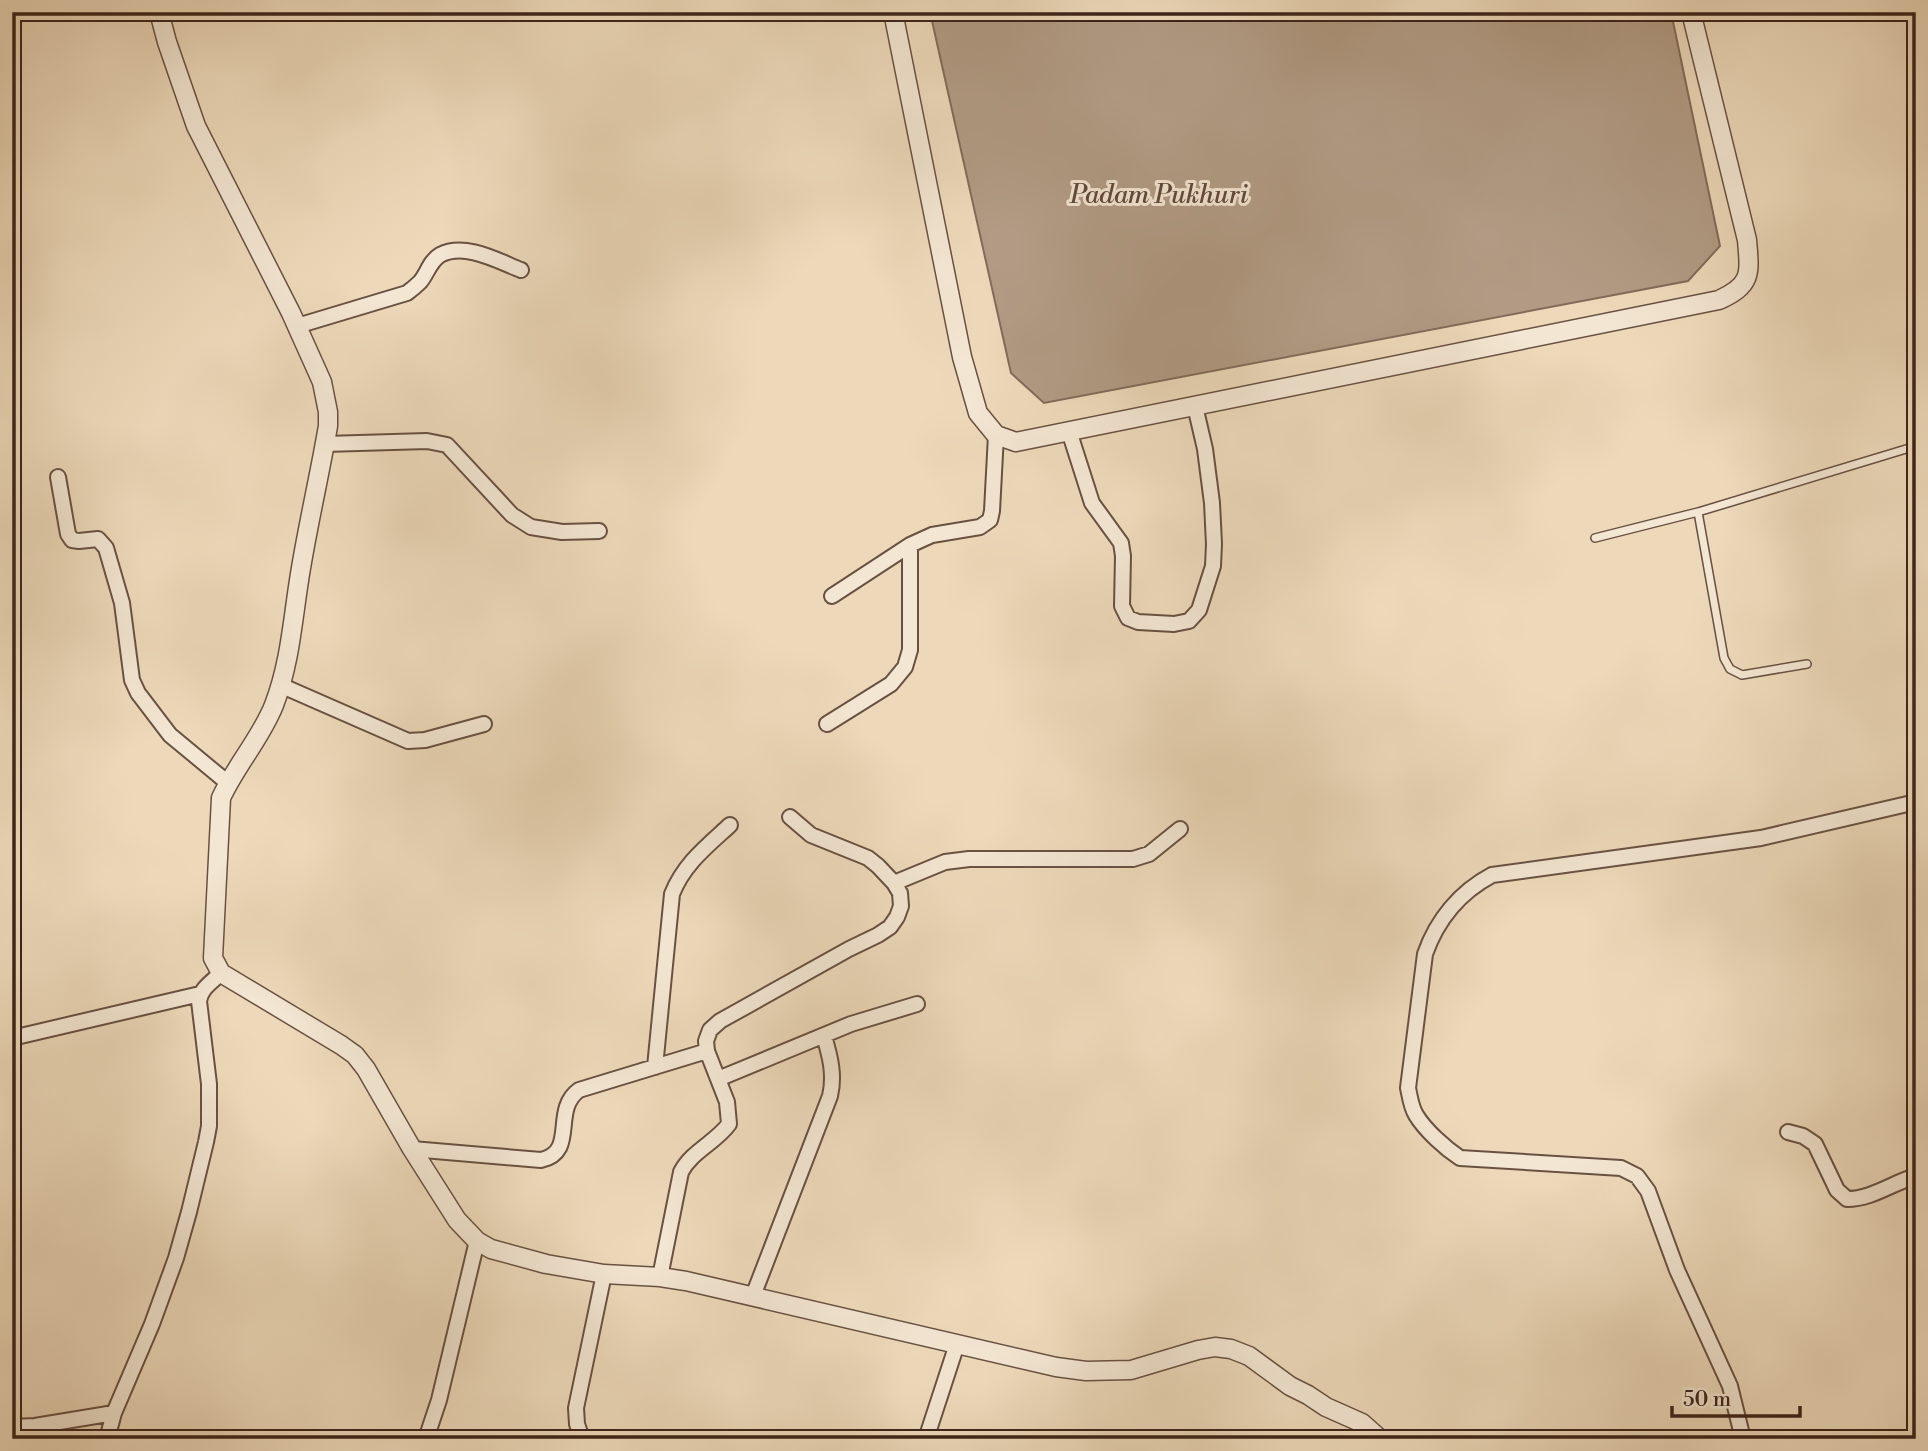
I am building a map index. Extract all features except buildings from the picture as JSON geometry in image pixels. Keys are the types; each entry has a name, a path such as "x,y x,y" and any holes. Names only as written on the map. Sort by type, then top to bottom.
{"street":[{"path":"159,12 196,126 297,326 322,382 328,426 287,660 280,685 273,707 221,798 213,958 221,973 355,1055 457,1220 477,1241 491,1249 546,1264 604,1274 660,1277 753,1296 1056,1367 1086,1371 1131,1370 1198,1349 1231,1349 1249,1356 1290,1387 1362,1423 1380,1439"},
{"path":"893,12 962,357 978,413 996,435 1016,442 1719,300 1737,292 1747,279 1747,240 1691,12"},
{"path":"297,326 407,293 421,281 439,256 455,251 471,252 521,270"},
{"path":"1069,431 1092,503 1121,543 1122,606 1128,618 1138,622 1174,624 1189,621 1199,610 1213,566 1212,503 1205,449 1195,406"},
{"path":"832,596 911,545 932,535 979,527 990,520 996,435"},
{"path":"325,444 427,440 447,445 512,515 531,527 562,531 599,531"},
{"path":"58,477 68,534 72,540 98,539 106,548 122,603 132,680 138,693 170,735 228,783"},
{"path":"827,724 891,684 905,667 910,650 911,545"},
{"path":"280,685 408,741 425,740 484,724"},
{"path":"1743,1439 1730,1386 1676,1270 1648,1191 1637,1177 1621,1168 1460,1158 1447,1149 1417,1115 1410,1101 1408,1088 1425,954 1432,936 1458,898 1477,883 1492,876 1761,838 1916,802"},
{"path":"660,1277 681,1171 686,1161 722,1134 729,1124 727,1102 707,1051 706,1041 710,1030 720,1021 878,935 890,927 901,906 900,892 894,883 868,858 811,835 790,817"},
{"path":"655,1067 672,894 679,876 730,825"},
{"path":"894,883 944,862 969,859 1133,859 1149,854 1181,829"},
{"path":"12,1038 200,994 221,973"},
{"path":"107,1439 114,1413 152,1324 176,1258 206,1142 209,1126 209,1084 200,994"},
{"path":"718,1079 851,1024 917,1004"},
{"path":"753,1296 830,1096 832,1071 824,1036"},
{"path":"412,1149 541,1160 549,1158 557,1152 561,1144 566,1105 571,1096 579,1090 707,1051"},
{"path":"1788,1132 1803,1136 1815,1144 1837,1190 1847,1199 1862,1199 1916,1177"},
{"path":"426,1439 439,1400 477,1241"},
{"path":"582,1439 576,1408 604,1274"},
{"path":"926,1439 957,1344"},
{"path":"12,1427 114,1413"}],"lane":[{"path":"1595,538 1698,512 1916,446"},
{"path":"1698,512 1724,658 1730,669 1742,675 1807,664"}],"water":[{"name":"Padam Pukhuri","path":"930,12 1671,12 1720,246 1688,281 1044,403 1011,373"}]}
